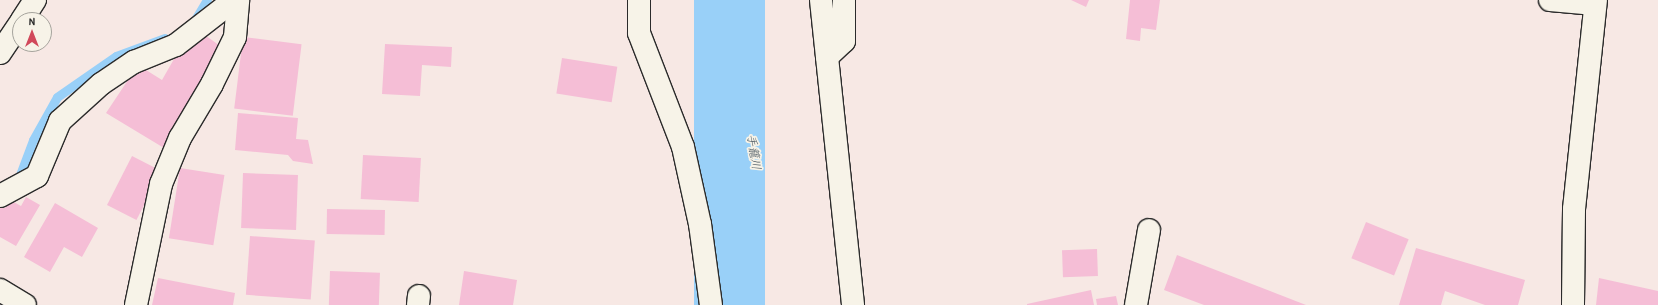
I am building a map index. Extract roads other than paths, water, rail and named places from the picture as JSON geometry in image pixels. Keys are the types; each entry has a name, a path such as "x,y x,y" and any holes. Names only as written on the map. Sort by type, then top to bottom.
{"street":[{"path":"28,12 36,0"},
{"path":"0,196 37,176 60,121 101,84 134,62 176,45 234,0"},
{"path":"136,305 161,184 180,138 212,84 235,38 238,0"},
{"path":"639,0 639,33 683,147 700,224 711,305"},
{"path":"820,0 854,305"},
{"path":"827,57 844,41 844,0"},
{"path":"1550,0 1595,2 1574,209 1573,305"},
{"path":"0,53 12,35"},
{"path":"1136,305 1149,230"}],"water":[{"name":"手籠川","path":"694,0 765,0 765,305 694,305"}],"waterway":[{"path":"193,23 207,0"},
{"path":"18,180 33,140 57,97 116,56 165,38"}]}
